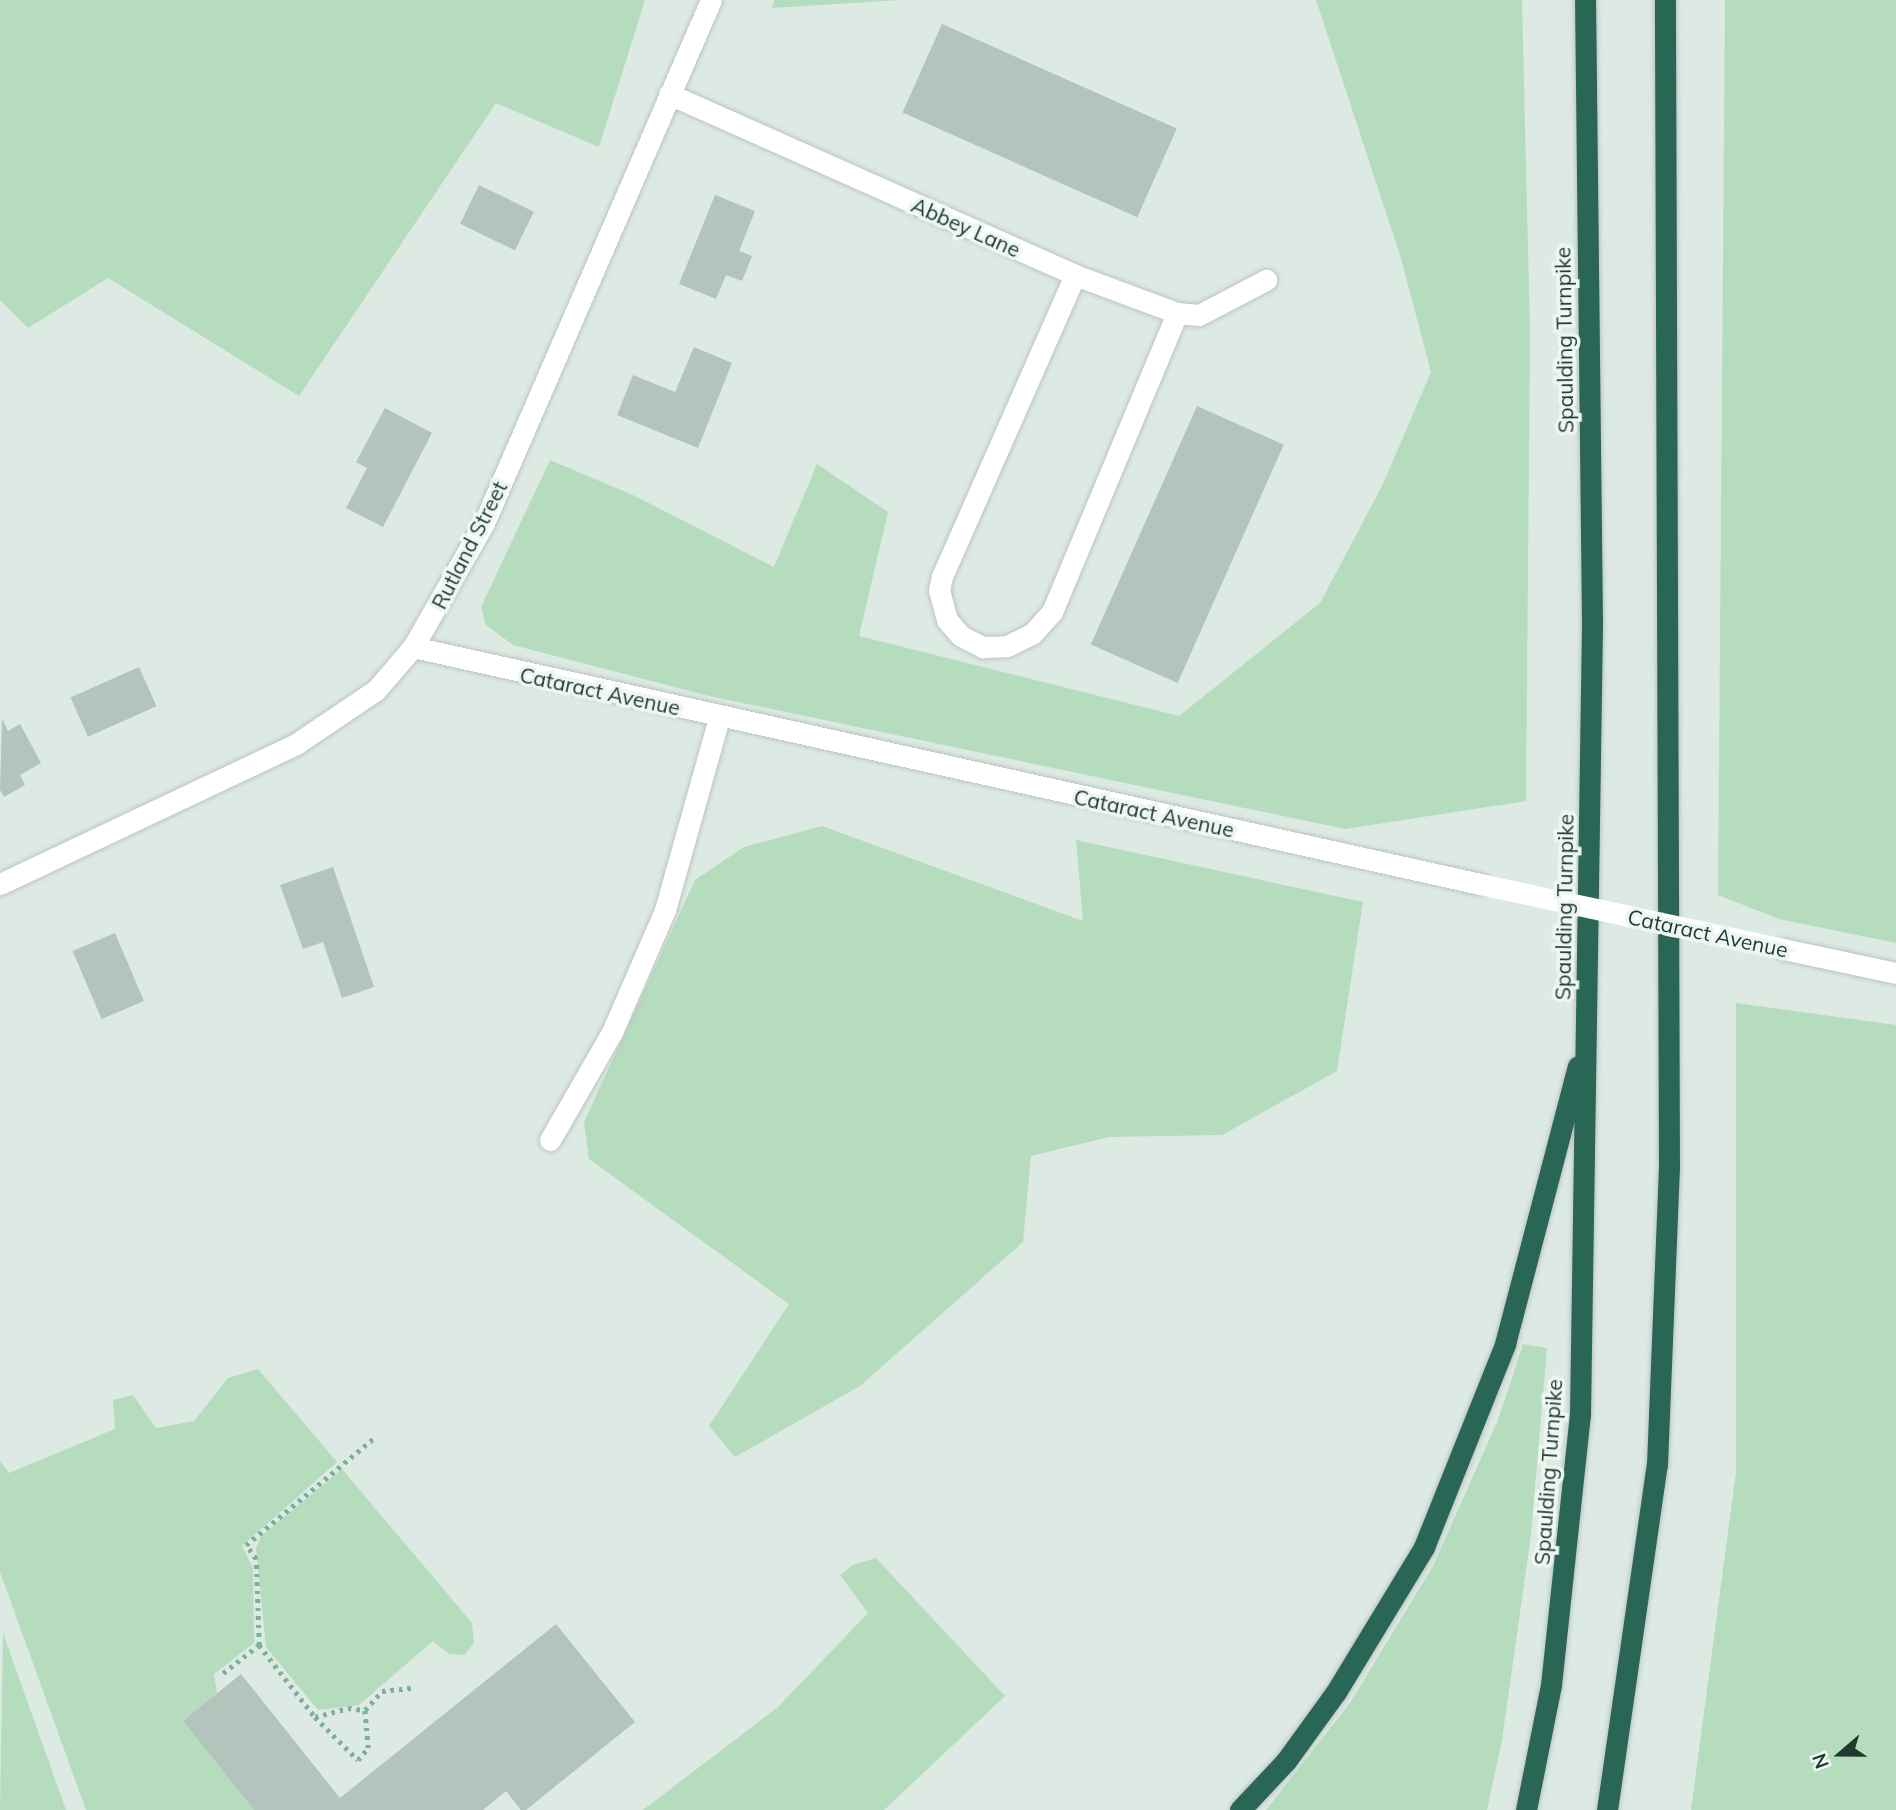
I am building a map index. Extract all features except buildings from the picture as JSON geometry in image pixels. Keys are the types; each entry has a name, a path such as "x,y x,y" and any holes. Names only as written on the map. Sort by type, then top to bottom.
{"highway":[{"name":"Spaulding Turnpike","path":"1526,1810 1551,1685 1580,1415 1592,622 1585,0"},
{"path":"1607,1810 1657,1465 1669,1168 1665,0"},
{"path":"1240,1810 1286,1761 1336,1692 1424,1547 1505,1344 1587,1030"}],"street":[{"name":"Rutland Street","path":"0,884 296,744 376,690 413,647 484,523 711,0"},
{"name":"Abbey Lane","path":"669,93 1075,275 1177,313 1199,315 1266,280"},
{"path":"1075,275 942,576 939,590 947,620 961,636 983,648 1007,646 1031,634 1052,612 1177,313"},
{"name":"Cataract Avenue","path":"413,647 719,718 1896,973"},
{"path":"550,1140 612,1032 665,910 719,718"}],"path":[{"path":"374,1438 246,1545 257,1559 259,1646 315,1717 358,1760 368,1748 365,1710 382,1690 411,1688"},
{"path":"223,1672 259,1646"},
{"path":"315,1717 348,1708 365,1710"}],"green space":[{"path":"0,0 645,0 599,147 496,103 299,396 108,278 28,328 0,300"},
{"path":"774,0 901,0 772,8"},
{"path":"1316,0 1522,0 1530,333 1526,801 1345,829 709,696 513,645 486,625 481,607 550,460 635,496 774,567 817,464 888,512 859,636 1179,716 1320,603 1382,486 1431,372 1400,255"},
{"path":"1725,0 1896,0 1896,943 1779,919 1718,895"},
{"path":"822,826 1083,921 1076,840 1363,902 1337,1071 1222,1135 1109,1137 1031,1156 1023,1242 860,1386 735,1457 709,1426 789,1304 589,1159 584,1122 695,880 744,847"},
{"path":"1736,1003 1896,1025 1896,1810 1691,1810 1736,1472"},
{"path":"1523,1344 1547,1348 1531,1535 1502,1740 1487,1810 1266,1810 1350,1703 1433,1566 1498,1420"},
{"path":"258,1369 337,1462 242,1546 253,1568 254,1643 214,1674 217,1694 183,1721 254,1810 86,1810 0,1572 0,1461 9,1473 115,1429 113,1400 133,1395 156,1428 194,1421 228,1378"},
{"path":"342,1469 472,1623 474,1642 465,1655 449,1654 433,1641 359,1705 318,1710 266,1647 256,1548 261,1536"},
{"path":"876,1558 1005,1696 884,1810 643,1810 778,1707 868,1613 840,1575 853,1565"},
{"path":"3,1633 66,1810 0,1810"}]}
